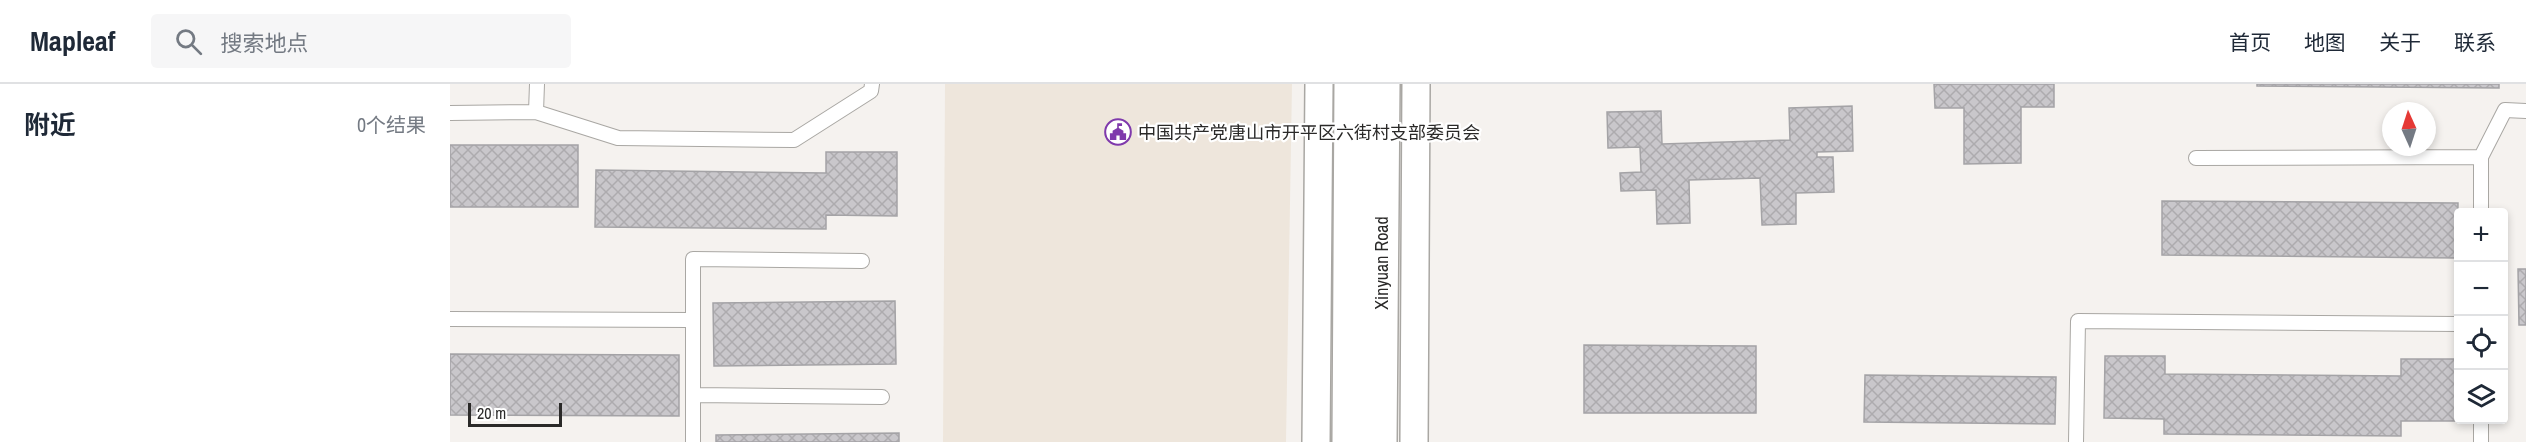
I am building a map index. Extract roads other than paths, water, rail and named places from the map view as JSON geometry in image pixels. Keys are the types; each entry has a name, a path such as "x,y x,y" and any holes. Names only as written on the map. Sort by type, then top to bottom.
{"main road":[{"name":"Xinyuan Road","path":"1349,442 1351,84"},
{"name":"Xinyuan Road","path":"1380,442 1383,84"}],"street":[{"path":"1316,442 1319,84"},
{"path":"1414,442 1416,84"}],"lane":[{"path":"536,112 537,84"},
{"path":"450,113 536,112 618,138 794,140 872,91 872,84"},
{"path":"2481,208 2481,157 2505,110 2526,111"},
{"path":"2196,158 2481,157"},
{"path":"693,442 691,320 693,259 862,261"},
{"path":"450,319 691,320"},
{"path":"2076,442 2078,321 2454,324"},
{"path":"694,395 882,397"},
{"path":"2481,424 2481,442"}],"place":[{"name":"中国共产党唐山市开平区六街村支部委员会","path":"1118,132"}]}
